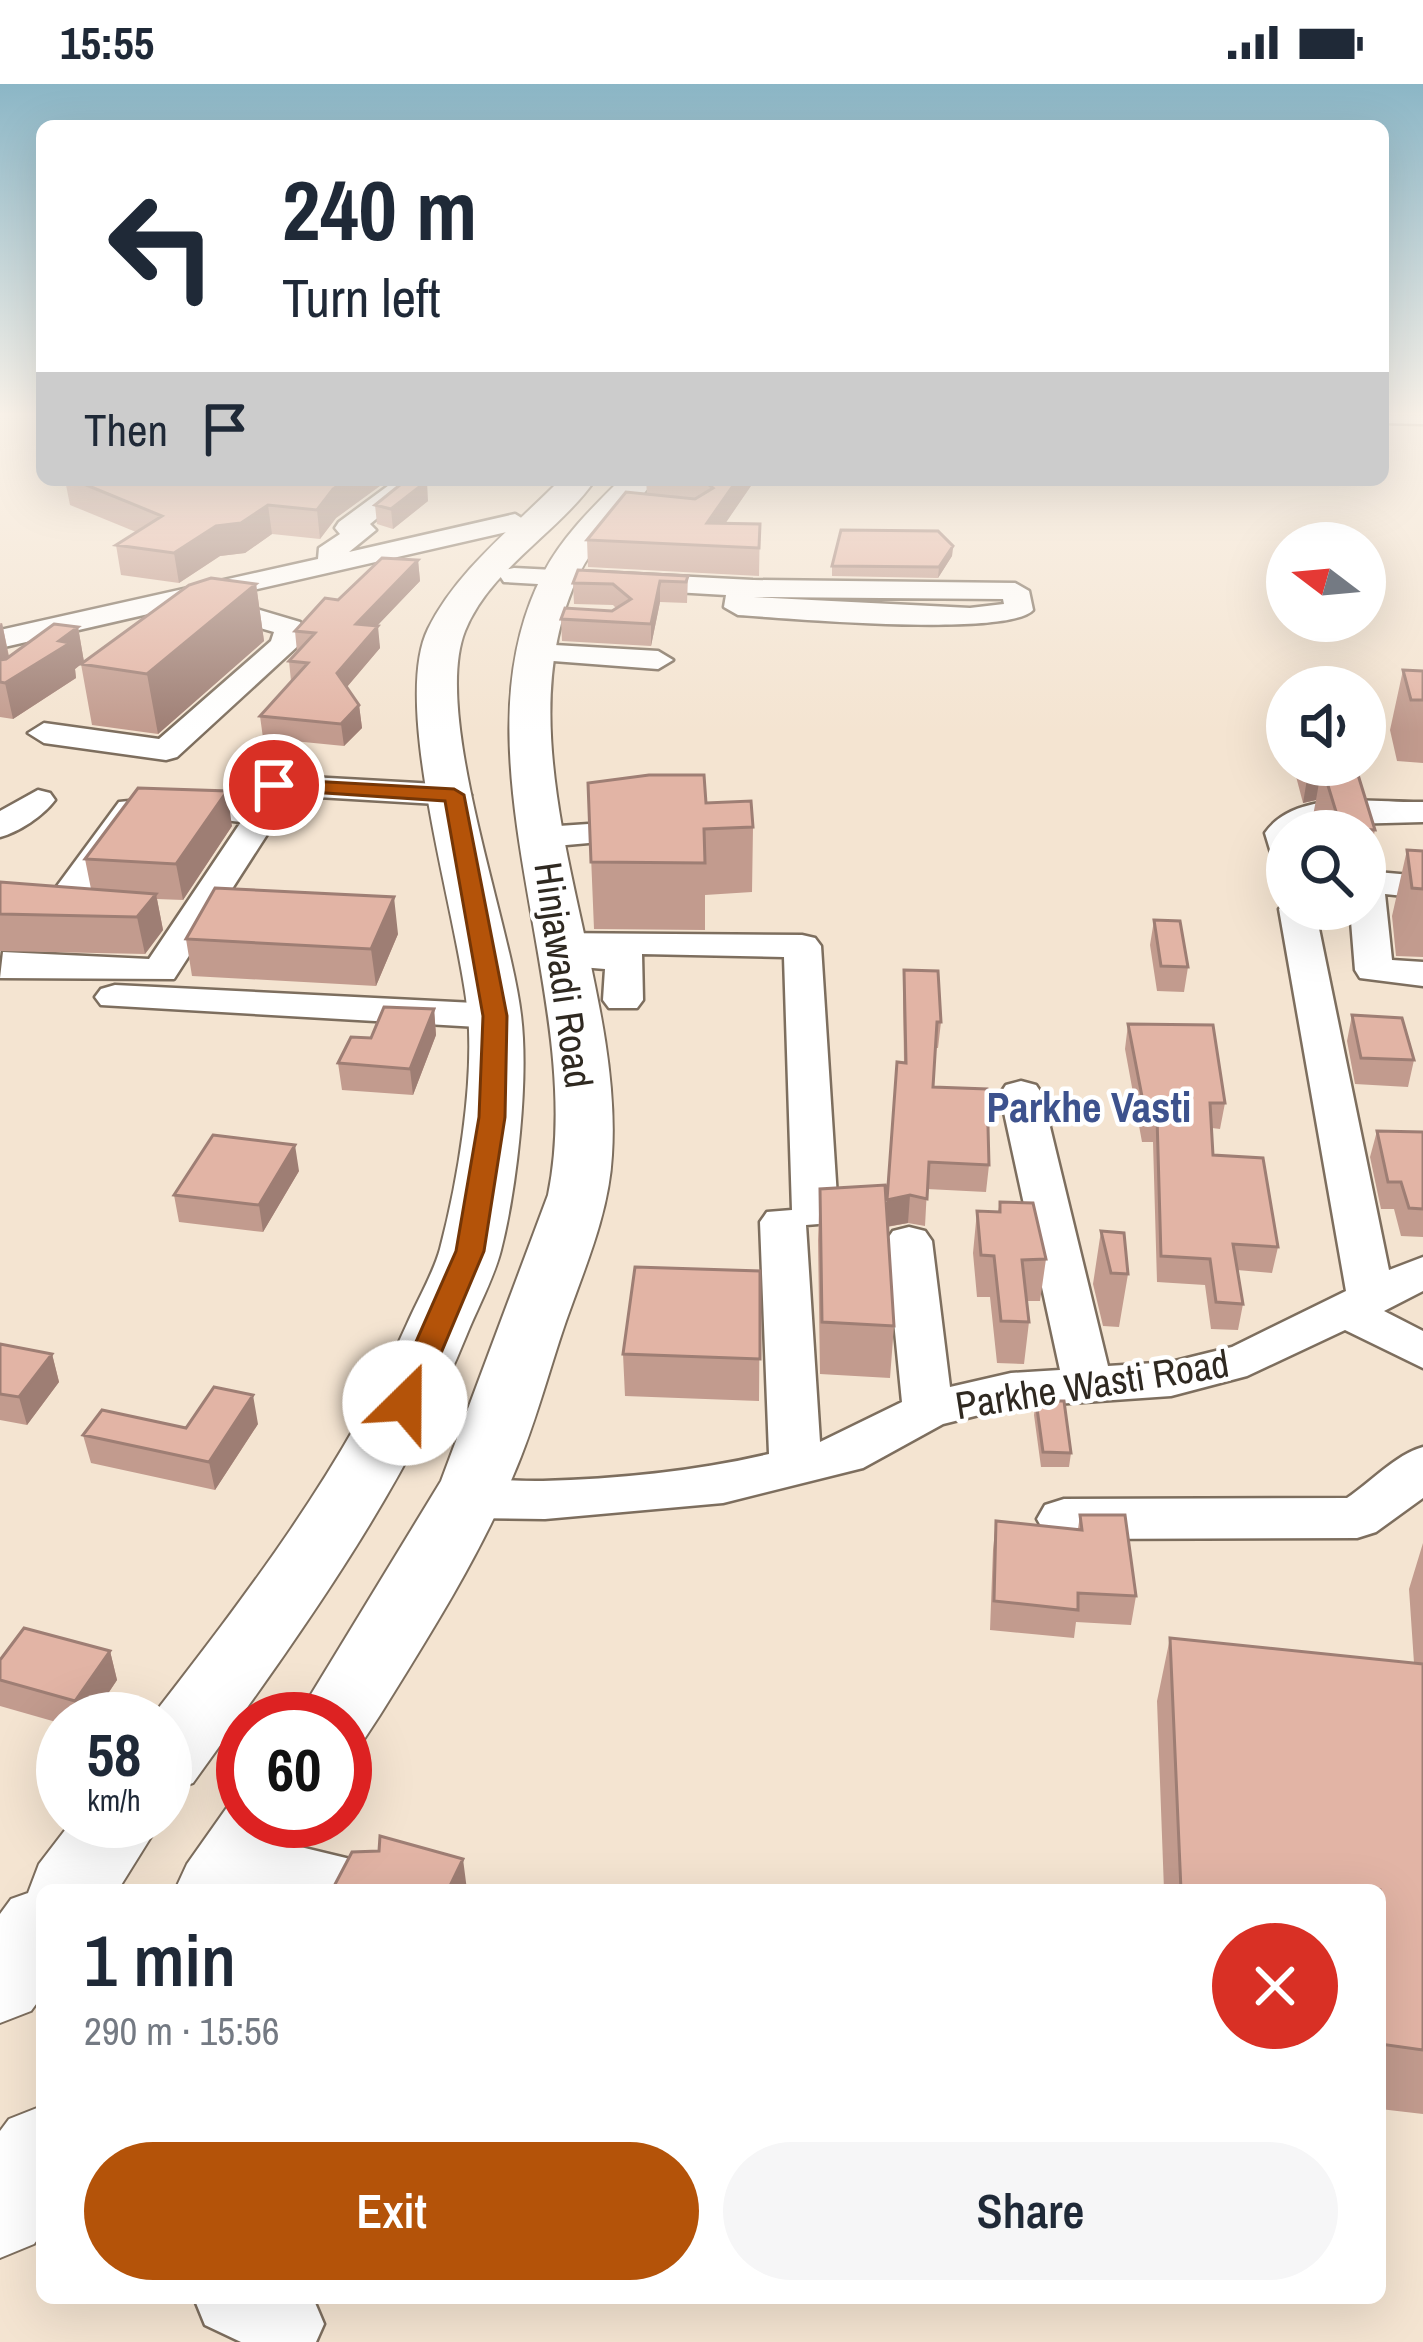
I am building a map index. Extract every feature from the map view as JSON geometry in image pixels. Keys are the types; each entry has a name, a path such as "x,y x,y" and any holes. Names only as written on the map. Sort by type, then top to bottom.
{"main road":[{"path":"535,651 533,551 543,521"},
{"path":"533,551 553,521"},
{"path":"533,551 569,521"},
{"name":"Hinjawadi Road","path":"351,1692 468,1498 557,1258 581,1177 584,1148 577,1003 544,837 535,651 480,635 533,551"},
{"name":"Hinjawadi Road","path":"192,1724 295,1586 405,1403 470,1251 492,1117 495,1016 440,738 439,665 445,632 470,591 533,551"},
{"path":"470,1251 557,1258"},
{"path":"73,1884 100,1848"},
{"path":"0,1983 36,1934"}],"street":[{"path":"306,570 363,530 348,528 357,521"},
{"path":"533,551 753,588 1015,591 1019,610 970,617 738,608 740,592 753,588"},
{"path":"0,639 306,570 533,551 712,562"},
{"path":"205,626 243,614 274,592 261,580"},
{"path":"79,708 44,733 166,750 285,644 290,628 243,614"},
{"path":"34,658 86,621"},
{"path":"535,651 658,660"},
{"path":"254,814 274,785 454,795"},
{"path":"0,827 38,800"},
{"path":"0,967 3,963 160,971 260,819 254,814 131,809 58,909"},
{"path":"1386,813 1423,812"},
{"path":"544,837 633,831"},
{"path":"1422,880 1366,881 1374,970 1423,974"},
{"path":"19,906 104,911"},
{"path":"150,914 196,917"},
{"path":"1300,930 1358,1305 1423,1352"},
{"path":"565,950 802,946 796,1468"},
{"path":"565,950 625,957 623,1000"},
{"path":"0,992 495,1016"},
{"path":"1021,1094 1087,1382"},
{"path":"909,1241 928,1410"},
{"name":"Parkhe Wasti Road","path":"468,1498 545,1500 723,1484 844,1455 928,1410 1011,1390 1171,1379 1247,1360 1423,1271"},
{"path":"1064,1519 1357,1518 1416,1487"},
{"path":"240,1857 349,1884"}],"building":[{"path":"153,521 243,521 216,526 174,553 116,545"},
{"path":"602,521 760,524 759,548 587,540"},
{"path":"841,530 938,531 953,546 939,567 832,566"},
{"path":"382,558 418,560 356,624 378,626 337,673 359,705 341,724 260,716 308,663 289,661 315,633 295,631 325,598 338,600"},
{"path":"578,570 688,576 686,582 660,581 651,624 561,619 565,608 612,611 631,599 613,584 573,583"},
{"path":"211,578 256,584 147,674 81,664 189,585"},
{"path":"54,624 78,627 59,641 70,643 0,682 0,660"},
{"path":"1403,670 1423,671 1423,700 1411,700"},
{"path":"649,775 704,775 706,803 751,801 753,827 704,829 705,863 591,862 588,783"},
{"path":"1328,786 1361,786 1369,810 1335,810"},
{"path":"138,788 227,791 176,864 85,859"},
{"path":"1407,850 1423,851 1423,889 1412,888"},
{"path":"0,882 156,894 137,917 0,914"},
{"path":"215,888 394,897 371,949 186,939"},
{"path":"1154,920 1180,921 1188,967 1161,966"},
{"path":"904,970 938,971 941,1022 937,1022 933,1087 987,1089 989,1165 929,1162 927,1199 910,1195 887,1200 897,1062 906,1063"},
{"path":"384,1007 434,1009 410,1069 338,1063 351,1037 371,1038"},
{"path":"1352,1015 1402,1018 1414,1060 1361,1058"},
{"path":"1128,1024 1213,1025 1225,1103 1210,1103 1213,1155 1263,1158 1278,1247 1233,1244 1243,1304 1216,1302 1210,1259 1161,1256 1157,1117 1146,1117"},
{"path":"1377,1131 1423,1132 1423,1209 1409,1208 1401,1182 1388,1182"},
{"path":"213,1135 295,1145 259,1205 174,1195"},
{"path":"885,1185 894,1326 822,1322 820,1189"},
{"path":"1000,1202 1033,1203 1046,1259 1022,1260 1029,1322 1001,1321 994,1256 981,1255 977,1211 1000,1212"},
{"path":"1101,1231 1124,1233 1128,1274 1111,1273"},
{"path":"635,1267 760,1271 760,1359 623,1354"},
{"path":"0,1344 52,1354 19,1397 0,1394"},
{"path":"214,1387 253,1395 209,1462 83,1435 102,1410 186,1428"},
{"path":"1036,1401 1064,1401 1071,1453 1043,1452"},
{"path":"1080,1515 1125,1515 1136,1596 1078,1593 1078,1610 994,1601 996,1521 1082,1530"},
{"path":"24,1628 110,1651 81,1692 43,1692 0,1680 0,1660"},
{"path":"1170,1638 1423,1664 1423,2050 1386,2045 1386,1884 1181,1884"},
{"path":"380,1836 463,1859 451,1884 335,1884 352,1852 379,1851"}],"district":[{"name":"Parkhe Vasti","path":"1089,1107"}],"route":[{"path":"274,785 454,795 495,1016 492,1117 470,1251 405,1403"}]}
